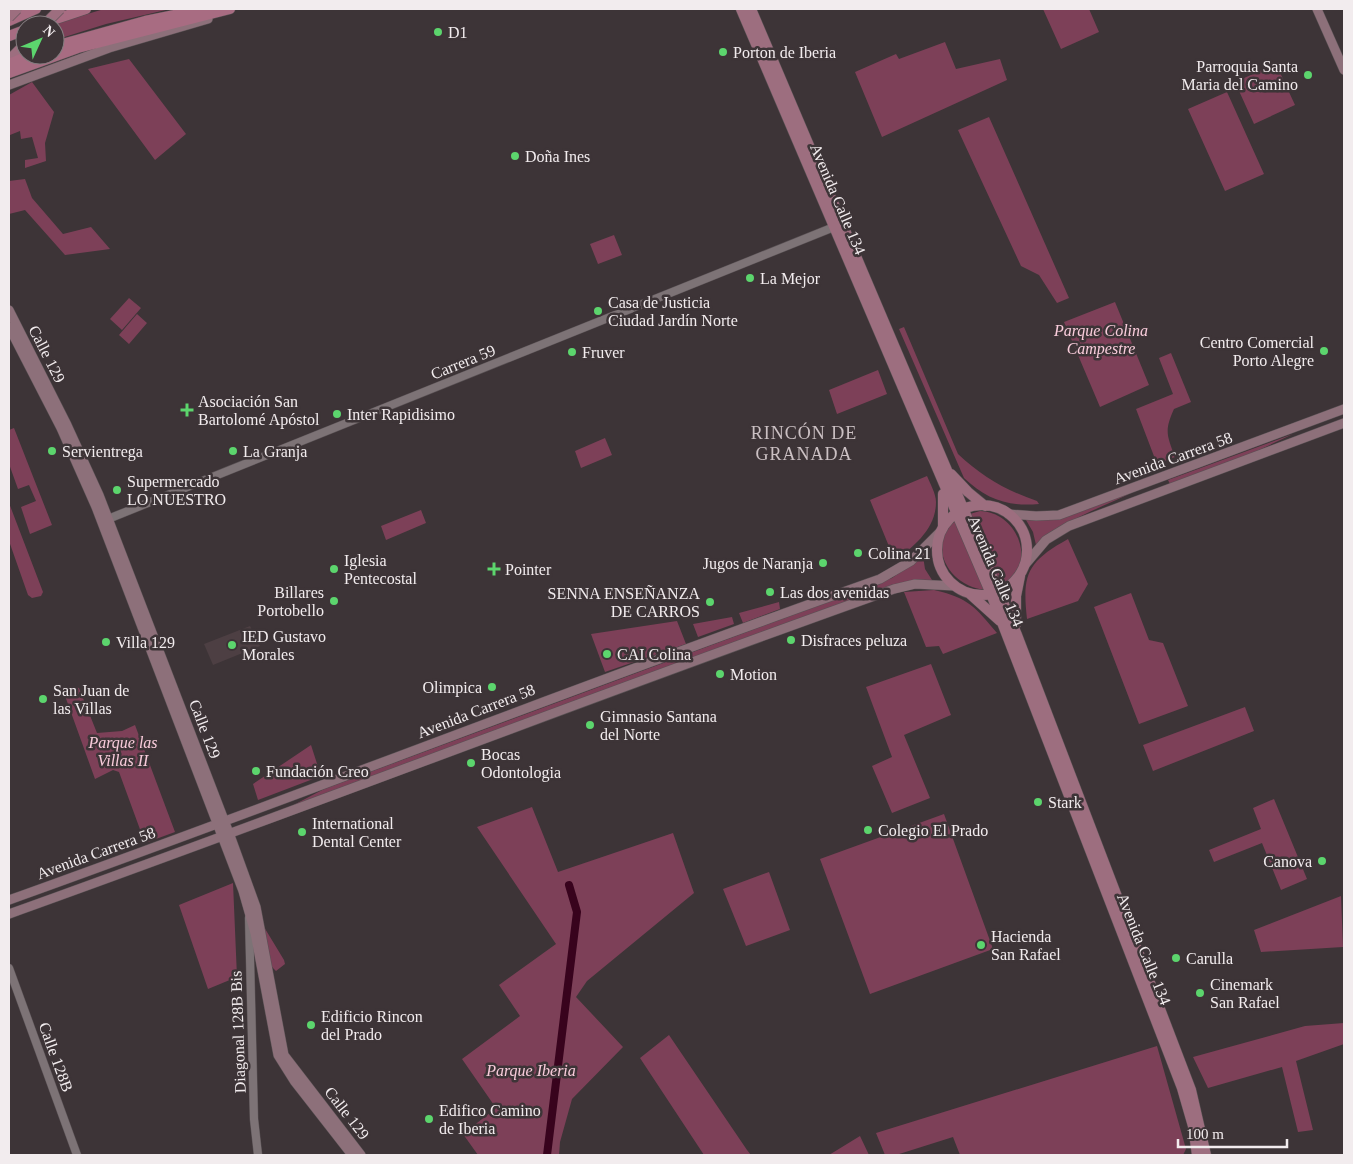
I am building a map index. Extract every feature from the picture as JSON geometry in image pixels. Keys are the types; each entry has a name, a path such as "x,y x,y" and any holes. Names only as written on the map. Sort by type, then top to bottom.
{"highway":[{"path":"9,16 30,9"},
{"path":"9,21 36,9"},
{"path":"65,16 86,9"},
{"path":"65,43 145,21 208,9"},
{"path":"9,73 78,48 230,9"}],"main road":[{"path":"9,16 17,9"},
{"path":"9,85 90,54 237,9"},
{"name":"Avenida Calle 134","path":"741,9 940,478 959,512 995,593 1017,635 1191,1090 1206,1155"},
{"name":"Avenida Calle 134","path":"753,11 943,464 959,512"},
{"path":"1317,11 1344,70"},
{"name":"Calle 129","path":"9,310 67,425 256,907 284,1054 361,1155"},
{"name":"Calle 129","path":"9,327 61,428 105,520"},
{"name":"Avenida Carrera 58","path":"1008,514 1059,515 1344,409"},
{"name":"Avenida Carrera 58","path":"1022,569 1046,540 1069,526 1344,423"},
{"path":"943,464 968,492 985,506 1008,514 1020,528 1024,537 1026,547 1015,609 1017,635"},
{"path":"940,478 944,499 942,530 937,555 946,578 955,586 969,593 1002,623"},
{"path":"942,530 959,512 985,506"},
{"name":"Avenida Carrera 58","path":"9,900 222,823 628,670 880,579 912,561 942,530"},
{"path":"969,593 995,593 1010,585 1022,569"},
{"name":"Avenida Carrera 58","path":"9,914 666,670 894,589 915,584 955,586"},
{"name":"Avenida Calle 134","path":"995,593 1002,623 1182,1088 1197,1155"},
{"name":"Calle 129","path":"226,834 249,907 278,1055 300,1089 352,1155"}],"street":[{"name":"Carrera 59","path":"105,520 834,228"},
{"name":"Diagonal 128B Bis","path":"249,907 257,1152"},
{"name":"Calle 128B","path":"9,968 77,1155"}],"shaded area":[{"name":"IED Gustavo Morales","path":"250,626 260,646 213,665 204,644"}],"green space":[{"path":"104,9 170,9 106,24 65,37 65,21"},
{"path":"1043,9 1089,9 1099,32 1061,49"},
{"path":"945,42 956,69 1000,59 1007,80 882,137 855,72 896,54 899,59"},
{"path":"129,59 186,134 155,160 88,69"},
{"path":"1276,64 1295,105 1254,124 1235,82"},
{"path":"32,82 54,112 45,143 46,161 25,168 25,160 38,158 32,137 21,139 20,131 10,135 9,95"},
{"path":"1227,92 1264,174 1225,191 1188,109"},
{"path":"989,117 1069,298 1057,303 1039,275 1021,266 958,130"},
{"path":"25,179 32,198 63,234 91,227 110,249 65,255 25,210 9,214 9,181"},
{"path":"614,235 622,255 598,264 590,244"},
{"path":"129,298 141,308 122,330 110,319"},
{"name":"Parque Colina Campestre","path":"1115,302 1149,385 1100,407 1064,322"},
{"path":"137,314 147,323 129,344 119,335"},
{"path":"904,327 958,454 995,482 1015,493 1037,501 1039,504 1017,504 998,500 981,491 964,478 899,329"},
{"path":"1171,353 1191,402 1174,409 1169,423 1168,433 1175,457 1157,464 1136,409 1173,394 1159,358"},
{"path":"878,370 887,394 837,414 829,390"},
{"path":"14,428 52,525 30,534 21,507 36,501 29,485 18,489 9,464 9,430"},
{"path":"1293,434 1240,459 1170,484 1168,480"},
{"path":"605,438 612,455 581,468 575,451"},
{"path":"927,476 936,499 932,520 923,536 895,561 870,500"},
{"path":"1135,491 1058,528 1036,545 1033,532 1026,520 1060,518"},
{"path":"9,503 43,592 41,596 32,598 28,595 9,541"},
{"path":"421,510 426,523 386,540 381,526"},
{"path":"980,511 994,514 1005,521 1014,530 1019,542 1021,554 1019,566 1013,576 1001,584 970,514"},
{"path":"955,521 985,590 962,582 946,564 942,553 942,542 946,531"},
{"path":"1068,539 1088,584 1078,601 1027,619 1026,591 1030,571 1044,555"},
{"path":"923,556 925,569 932,580 915,580 896,584 286,809 324,789 892,578"},
{"path":"934,590 964,600 983,616 997,633 943,654 939,646 926,647 904,592"},
{"path":"1131,593 1149,640 1163,643 1188,706 1139,724 1094,607"},
{"path":"779,602 780,609 743,623 739,613"},
{"path":"732,617 734,624 698,637 693,624"},
{"path":"677,621 686,644 605,672 591,634"},
{"path":"931,664 951,715 904,735 930,798 892,813 872,766 892,757 866,687"},
{"name":"Parque las Villas II","path":"70,686 79,688 97,733 122,731 135,725 175,832 145,843 119,772 113,770 95,779 64,693"},
{"path":"1245,707 1254,731 1153,771 1143,745"},
{"path":"311,745 321,776 258,800 253,784"},
{"path":"1274,799 1307,879 1281,890 1262,843 1214,862 1209,850 1261,829 1253,808"},
{"name":"Parque Iberia","path":"532,807 558,872 673,833 694,893 587,981 576,997 623,1047 572,1099 560,1142 559,1155 478,1155 463,1134 496,1108 462,1059 520,1016 499,985 556,944 477,827"},
{"path":"944,814 993,949 870,994 820,859"},
{"path":"769,872 790,930 746,946 723,889"},
{"path":"233,883 237,977 208,989 179,905"},
{"path":"1341,896 1343,947 1261,952 1254,930"},
{"path":"264,927 284,960 285,964 276,971 269,964"},
{"path":"1344,1023 1344,1044 1296,1061 1313,1130 1298,1132 1282,1067 1208,1088 1193,1057 1305,1026"},
{"path":"669,1035 751,1155 704,1155 640,1058"},
{"path":"1157,1046 1186,1149 1183,1155 960,1155 953,1137 896,1155 885,1155 876,1133"},
{"path":"860,1136 869,1155 829,1155"}],"waterway":[{"path":"547,1155 577,912 569,885"}],"place":[{"name":"D1","path":"438,32"},
{"name":"Porton de Iberia","path":"723,52"},
{"name":"Parroquia Santa Maria del Camino","path":"1308,75"},
{"name":"Doña Ines","path":"515,156"},
{"name":"La Mejor","path":"750,278"},
{"name":"Casa de Justicia Ciudad Jardín Norte","path":"598,311"},
{"name":"Centro Comercial Porto Alegre","path":"1324,351"},
{"name":"Fruver","path":"572,352"},
{"name":"Asociación San Bartolomé Apóstol","path":"187,410"},
{"name":"Inter Rapidisimo","path":"337,414"},
{"name":"Servientrega","path":"52,451"},
{"name":"La Granja","path":"233,451"},
{"name":"Supermercado LO NUESTRO","path":"117,490"},
{"name":"Colina 21","path":"858,553"},
{"name":"Jugos de Naranja","path":"823,563"},
{"name":"Iglesia Pentecostal","path":"334,569"},
{"name":"Pointer","path":"494,569"},
{"name":"Las dos avenidas","path":"770,592"},
{"name":"Billares Portobello","path":"334,601"},
{"name":"SENNA ENSEÑANZA DE CARROS","path":"710,602"},
{"name":"Disfraces peluza","path":"791,640"},
{"name":"Villa 129","path":"106,642"},
{"name":"IED Gustavo Morales","path":"232,645"},
{"name":"CAI Colina","path":"607,654"},
{"name":"Motion","path":"720,674"},
{"name":"Olimpica","path":"492,687"},
{"name":"San Juan de las Villas","path":"43,699"},
{"name":"Gimnasio Santana del Norte","path":"590,725"},
{"name":"Bocas Odontologia","path":"471,763"},
{"name":"Fundación Creo","path":"256,771"},
{"name":"Stark","path":"1038,802"},
{"name":"Colegio El Prado","path":"868,830"},
{"name":"International Dental Center","path":"302,832"},
{"name":"Canova","path":"1322,861"},
{"name":"Hacienda San Rafael","path":"981,945"},
{"name":"Carulla","path":"1176,958"},
{"name":"Cinemark San Rafael","path":"1200,993"},
{"name":"Edificio Rincon del Prado","path":"311,1025"},
{"name":"Edifico Camino de Iberia","path":"429,1119"}],"district":[{"name":"RINCÓN DE GRANADA","path":"804,443"}]}
